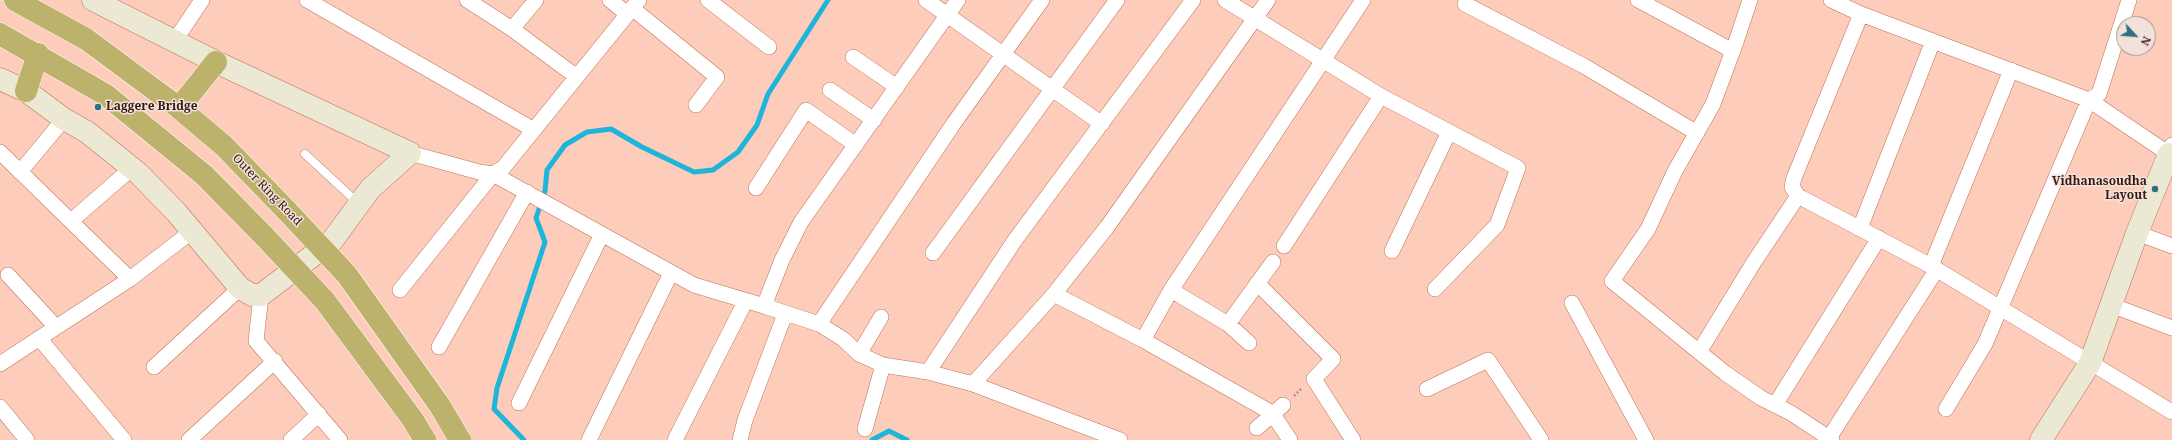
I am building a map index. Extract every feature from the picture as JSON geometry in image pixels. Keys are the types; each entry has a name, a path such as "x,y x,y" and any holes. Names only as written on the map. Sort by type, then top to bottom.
{"highway":[{"name":"Outer Ring Road","path":"15,0 86,39 179,108 224,146 347,275 440,406 460,440"},
{"path":"0,34 38,54 106,95 204,175 325,301 413,420 424,440"},
{"path":"26,91 38,54"},
{"path":"179,108 216,62"}],"street":[{"path":"93,0 174,42 410,153 479,172 493,174 694,285 819,324 843,339 859,354 882,365 928,372 973,384 1120,440"},
{"path":"174,42 202,0"},
{"path":"307,0 534,130"},
{"path":"467,0 512,29 577,77"},
{"path":"512,29 536,0"},
{"path":"610,0 633,7 717,77 696,105"},
{"path":"708,0 769,47"},
{"path":"926,0 1102,124"},
{"path":"764,306 782,260 801,222 958,0"},
{"path":"819,324 1003,53 1042,0"},
{"path":"933,253 1117,0"},
{"path":"928,372 1015,240 1193,0"},
{"path":"1225,0 1381,96 1518,168 1497,225 1435,289"},
{"path":"973,384 1054,294 1116,214 1256,19 1268,0"},
{"path":"1143,340 1171,290 1362,0"},
{"path":"1638,0 1733,51"},
{"path":"1750,0 1713,104 1676,171 1648,229 1612,281 1725,373 1761,398 1791,413 1830,439 1934,267 2011,70"},
{"path":"1831,0 1861,14 2089,100 2171,151 2137,233 2090,363 2040,440"},
{"path":"1946,408 1985,344 2002,309 2089,100 2099,94 2129,0"},
{"path":"1465,4 1584,66 1697,133"},
{"path":"400,290 493,174 504,168 633,7"},
{"path":"1861,14 1794,178 1792,187 1798,196 1934,267 2172,412"},
{"path":"1860,228 1934,41"},
{"path":"853,57 897,87"},
{"path":"0,80 26,91 64,119 87,132 132,168 176,212 240,288 252,295 261,295 332,241 381,177 410,153"},
{"path":"830,90 874,120"},
{"path":"1284,246 1381,96"},
{"path":"756,188 806,110 856,145"},
{"path":"20,172 64,119"},
{"path":"1392,251 1449,132"},
{"path":"0,152 130,279"},
{"path":"71,221 132,168"},
{"path":"439,347 529,193"},
{"path":"1699,352 1754,262 1798,196"},
{"path":"0,364 130,279 192,232"},
{"path":"2137,233 2172,246"},
{"path":"519,402 602,234"},
{"path":"1775,405 1879,238"},
{"path":"1228,324 1273,262"},
{"path":"589,440 672,273"},
{"path":"3,274 56,327"},
{"path":"1257,284 1333,359 1314,379 1353,440"},
{"path":"154,367 240,288"},
{"path":"1171,290 1228,324 1249,343"},
{"path":"1054,294 1278,409 1290,440"},
{"path":"261,295 256,341 275,361 340,440"},
{"path":"675,440 745,302"},
{"path":"1572,303 1646,440"},
{"path":"2111,305 2172,328"},
{"path":"740,440 745,420 785,314"},
{"path":"859,354 881,317"},
{"path":"39,338 124,440"},
{"path":"1427,389 1488,360 1541,440"},
{"path":"189,440 275,361"},
{"path":"865,429 882,365"},
{"path":"0,407 27,440"},
{"path":"1257,428 1278,409"},
{"path":"291,440 319,414"}],"lane":[{"path":"304,154 359,204"}],"path":[{"path":"1278,409 1314,379"}],"waterway":[{"path":"524,440 494,409 497,388 545,242 536,218 545,191 547,170 565,145 587,132 611,129 642,147 694,172 713,170 738,152 757,125 768,94 828,0"},
{"path":"872,440 889,431 907,440"}],"place":[{"name":"Laggere Bridge","path":"98,107"},
{"name":"Vidhanasoudha Layout","path":"2155,189"}]}
